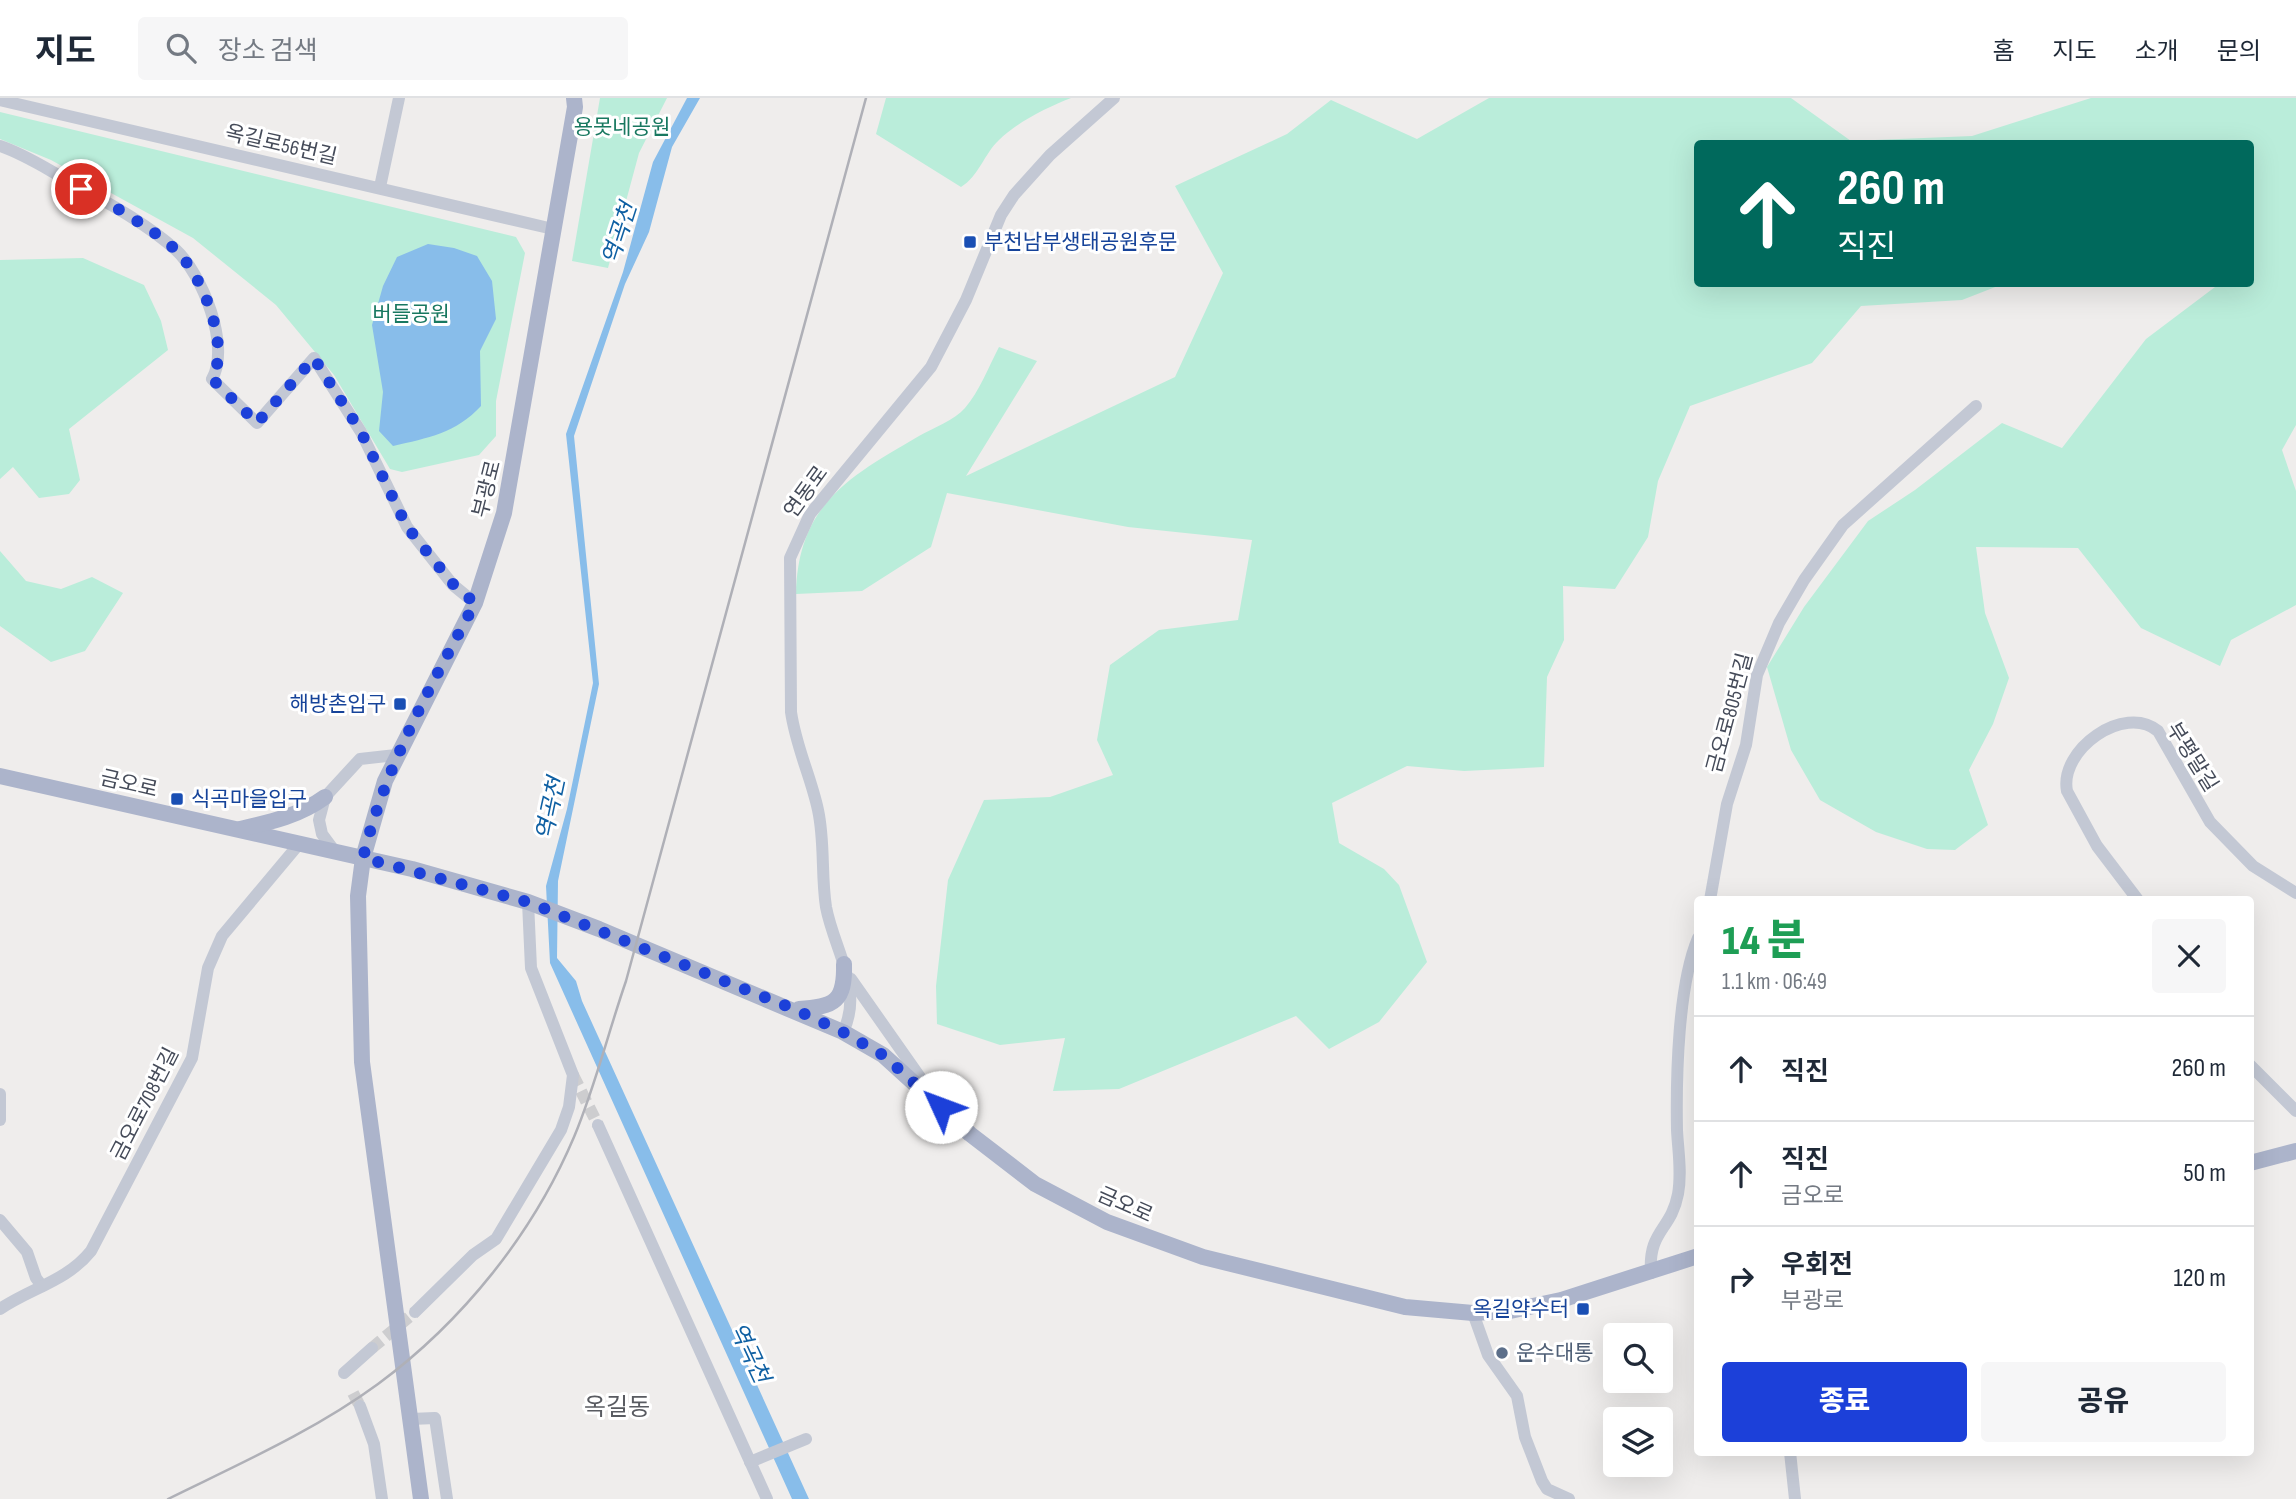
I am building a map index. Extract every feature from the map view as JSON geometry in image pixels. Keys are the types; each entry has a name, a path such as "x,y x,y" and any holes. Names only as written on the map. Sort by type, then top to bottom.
{"main road":[{"name":"부광로","path":"421,1499 362,1062 358,933 363,858 374,813 396,755 475,603 513,477 576,101"},
{"name":"금오로","path":"0,776 363,858 531,903 599,929 794,1009 843,1032 883,1055 998,1158 1035,1184 1107,1222 1203,1257 1359,1297 1437,1312 1473,1313 1552,1303 1694,1257"},
{"path":"238,830 282,820 312,807 325,797"},
{"path":"794,1009 825,1007 834,1001 845,987 844,964"},
{"path":"2254,1162 2296,1151"}],"street":[{"path":"380,187 399,98"},
{"name":"연동로","path":"843,1032 850,1018 852,1002 844,964 826,906 818,810 794,737 789,678 790,558 810,514 931,367 966,300 1001,215 1014,195 1050,155 1114,98"},
{"name":"옥길로56번길","path":"0,100 553,229"},
{"path":"0,146 106,201 176,251 187,264 213,314 219,368 212,379 257,423 314,358 361,432 407,527 453,584 475,603"},
{"name":"금오로805번길","path":"1711,896 1727,804 1746,745 1757,675 1779,623 1804,579 1843,526 1976,406"},
{"name":"부평말길","path":"2135,896 2097,846 2067,791 2065,782 2071,764 2089,740 2108,728 2147,724 2158,731 2210,821 2253,866 2296,893"},
{"path":"336,853 322,834 319,820 325,797 360,759 396,755"},
{"name":"금오로708번길","path":"0,1309 73,1271 91,1251 192,1058 197,1018 213,951 222,936 299,844"},
{"path":"415,1312 473,1255 496,1239 561,1130 569,1107 573,1075 531,968 531,903"},
{"path":"1651,1273 1650,1252 1653,1241 1672,1214 1678,1194 1678,1098 1685,977 1694,950"},
{"path":"844,964 886,1032 941,1107"},
{"path":"2254,1069 2296,1111"},
{"path":"0,1094 0,1121"},
{"path":"598,1125 767,1499"},
{"path":"0,1220 27,1252 36,1278 43,1286"},
{"path":"1473,1313 1488,1355 1517,1396 1525,1437 1542,1482 1547,1489 1569,1499"},
{"path":"344,1373 372,1348"},
{"path":"360,1406 374,1444 382,1499"},
{"path":"411,1419 435,1418 447,1499"},
{"path":"750,1462 806,1439"},
{"path":"1790,1456 1795,1499"}],"green space":[{"name":"용못네공원","path":"600,98 667,98 639,153 608,268 572,261"},
{"path":"886,98 1071,98 1033,116 1006,133 961,187 876,134"},
{"path":"1489,98 1791,98 1850,140 1694,140 1694,287 1995,287 1962,300 1861,306 1812,363 1690,406 1658,481 1648,537 1615,589 1563,586 1564,640 1547,677 1544,767 1464,771 1407,766 1332,803 1339,843 1384,869 1399,885 1427,962 1379,1022 1329,1049 1296,1016 1119,1089 1053,1091 1065,1038 1000,1045 937,1024 936,986 948,880 984,800 1050,797 1113,775 1097,740 1110,665 1159,630 1238,620 1252,540 1128,527 947,493 931,547 862,591 796,594 799,563 806,537 817,515 850,480 961,412 984,379 999,347 1037,361 966,476 1175,377 1223,273 1175,186 1287,134 1331,100 1417,139"},
{"path":"2091,98 2296,98 2296,425 2282,450 2296,491 2296,605 2231,640 2220,666 2141,628 2078,548 1976,547 1985,613 2009,678 1993,724 1969,770 1988,825 1955,850 1927,849 1876,832 1820,800 1791,750 1767,667 1804,607 1868,521 1915,490 2002,423 2062,448 2146,339 2215,287 2254,287 2254,140 1875,140 1972,136"},
{"name":"버들공원","path":"0,112 516,237 525,253 496,401 496,436 479,455 402,472 390,469 334,375 276,305 193,238 51,160 0,139"},
{"path":"83,258 144,285 161,321 168,350 69,429 80,480 69,494 39,498 13,467 0,479 0,260"},
{"path":"0,551 26,581 61,589 92,577 123,593 85,651 51,662 0,626"}],"water":[{"path":"687,98 700,98 672,147 649,232 625,284 574,436 599,684 558,881 557,958 576,981 582,1001 809,1499 792,1499 550,963 546,886 567,809 593,683 566,434 623,272 653,162"},
{"path":"428,244 454,248 477,256 492,281 496,319 480,351 481,406 462,423 451,428 430,437 393,446 379,431 383,392 372,325 383,286 397,257"}],"tunnel":[{"path":"573,1075 598,1125"},
{"path":"372,1348 415,1312"},
{"path":"353,1393 360,1406"}],"railway":[{"path":"168,1499 328,1417 409,1360 466,1304 492,1274 538,1208 557,1173 588,1099 626,981 866,98"}],"place":[{"name":"부천남부생태공원후문","path":"970,242"},
{"name":"해방촌입구","path":"400,704"},
{"name":"식곡마을입구","path":"177,799"},
{"name":"옥길약수터","path":"1583,1309"},
{"name":"운수대통","path":"1502,1353"}],"district":[{"name":"옥길동","path":"617,1407"}],"route":[{"path":"81,189 106,201 176,251 187,264 213,314 219,368 212,379 238,401 257,423 314,358 361,432 407,527 453,584 475,603 396,755 374,813 363,858 489,889 528,902 794,1009 883,1055 941,1107"}],"water label":[{"name":"역곡천","path":"620,234"},
{"name":"역곡천","path":"551,809"},
{"name":"역곡천","path":"749,1353"}]}
